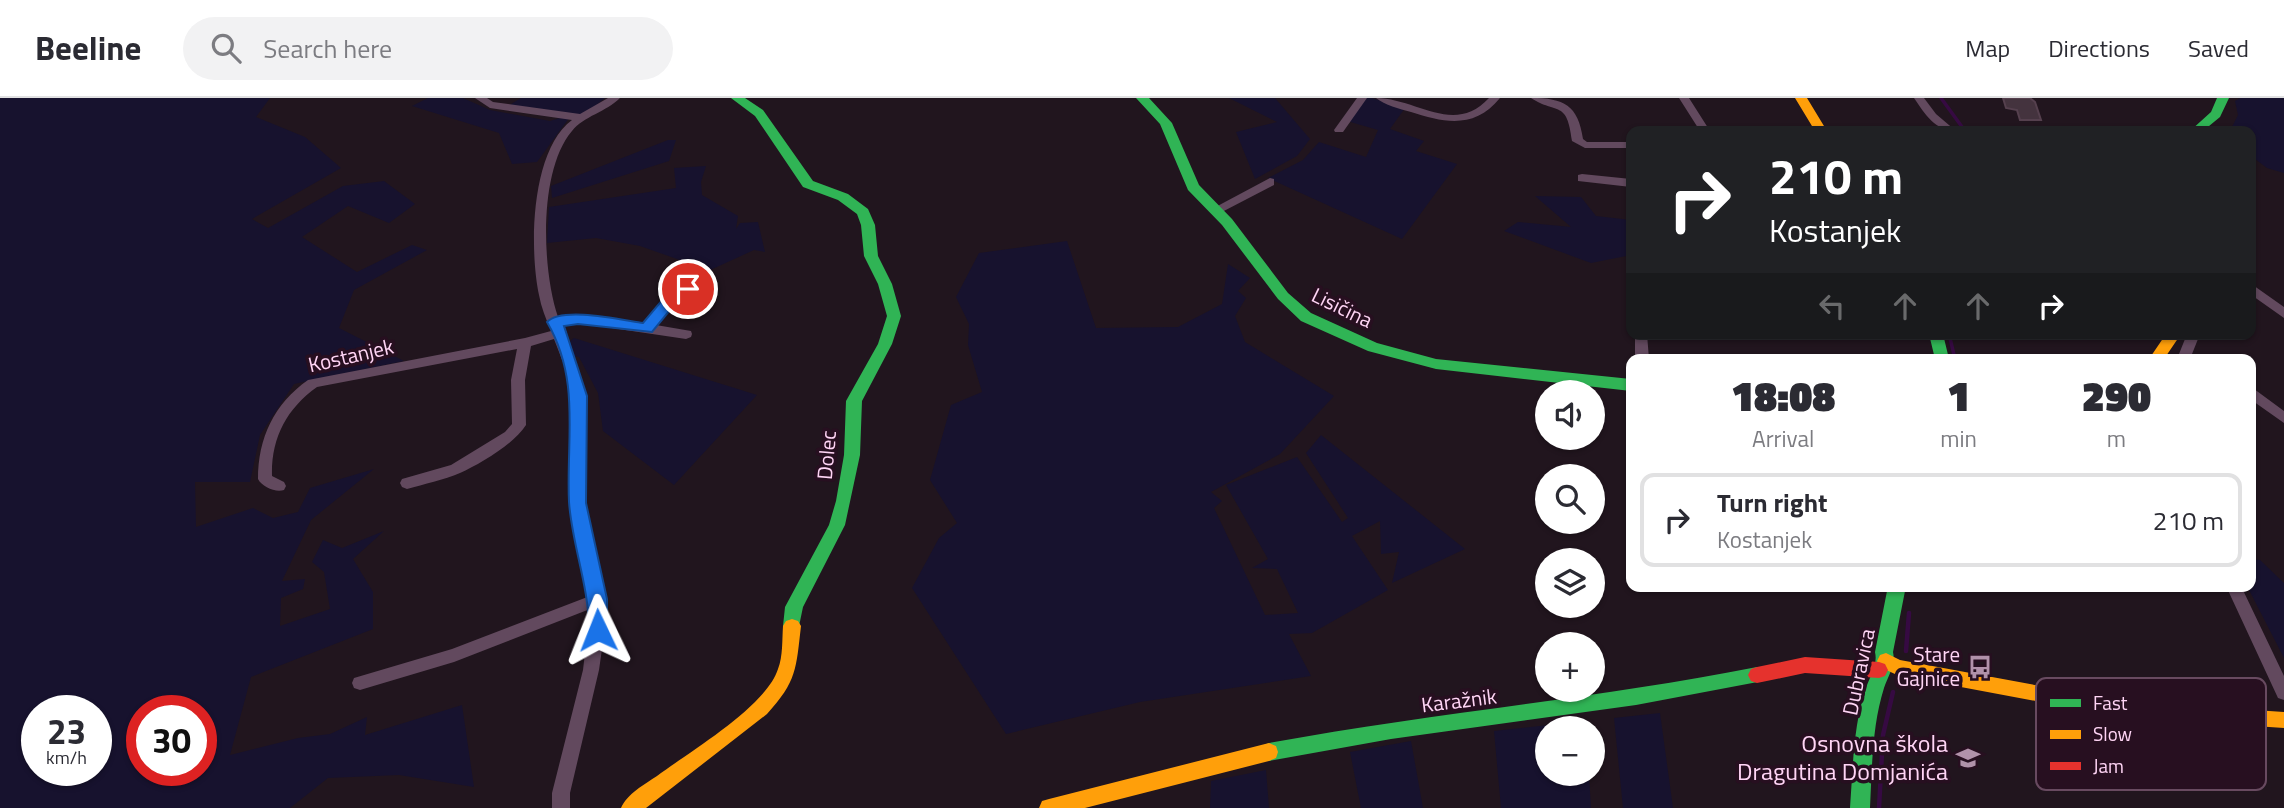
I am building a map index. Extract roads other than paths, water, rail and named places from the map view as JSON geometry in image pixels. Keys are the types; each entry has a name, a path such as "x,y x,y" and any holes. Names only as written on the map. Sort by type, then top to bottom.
{"street":[{"path":"480,98 491,105 584,118"},
{"path":"561,808 564,779 598,630 598,599 578,503 579,396 545,296 541,262 542,211 554,154 569,127 615,98"},
{"name":"Dolec","path":"631,808 762,709 779,689 787,673 794,607 837,525 844,501 852,455 851,418 854,401 892,328 892,304 871,256 868,225 863,212 843,197 808,184 760,113 737,98"},
{"name":"Lisičina","path":"1142,98 1162,116 1193,187 1216,210 1295,309 1373,347 1402,357 1458,367 1626,384"},
{"path":"1339,130 1362,98"},
{"path":"1381,98 1448,119 1478,113 1488,108 1495,98"},
{"path":"1536,98 1568,108 1572,113 1578,141 1585,145 1626,145"},
{"path":"1684,98 1702,126"},
{"path":"1801,98 1818,126"},
{"path":"1919,98 1932,116 1945,126"},
{"path":"2202,126 2216,114 2223,98"},
{"path":"1582,178 1626,182"},
{"path":"1216,210 1270,181"},
{"path":"647,328 674,296 701,283"},
{"path":"2256,292 2284,314"},
{"name":"Kostanjek","path":"279,486 265,479 264,462 272,431 289,404 313,383 525,343 578,319 686,334"},
{"path":"407,483 455,469 510,436 519,425 518,380 525,343"},
{"path":"2256,396 2284,418"},
{"name":"Dubravica","path":"1860,808 1872,698 1882,666 1897,592"},
{"path":"2236,592 2284,693"},
{"path":"360,683 454,655 598,599"},
{"name":"Karažnik","path":"1049,808 1260,754 1343,737 1605,704 1805,665 1882,666 2036,693"},
{"name":"Karažnik","path":"2266,719 2284,720"}],"waterway":[{"name":"Dubravica","path":"1941,98 1961,126"},
{"name":"Dubravica","path":"1950,340 1954,354"},
{"name":"Dubravica","path":"1906,651 1909,613"},
{"name":"Dubravica","path":"1879,808 1883,735 1893,692"}],"place":[{"name":"Stare Gajnice","path":"1980,667"},
{"name":"Osnovna škola Dragutina Domjanića","path":"1968,758"}]}
